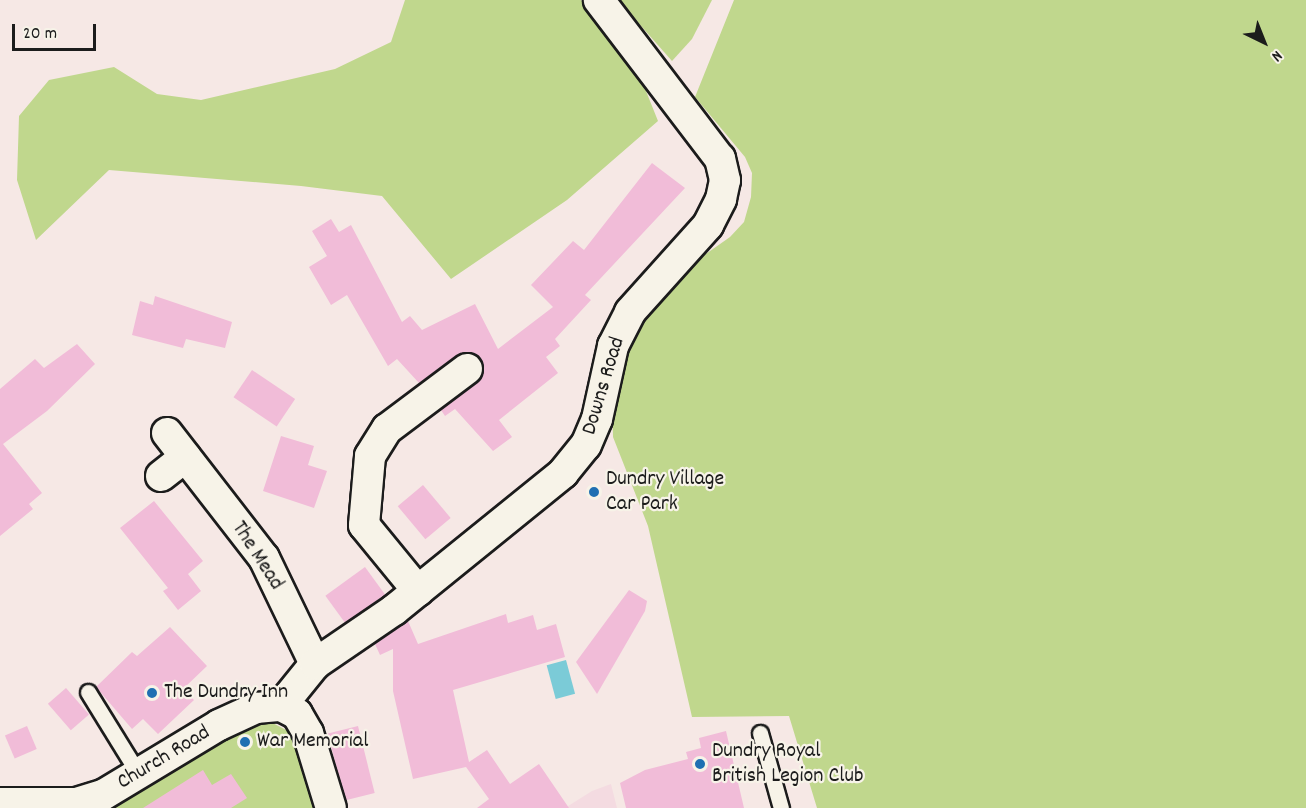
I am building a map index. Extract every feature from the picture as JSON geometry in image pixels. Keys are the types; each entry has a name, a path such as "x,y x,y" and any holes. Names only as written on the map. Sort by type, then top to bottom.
{"street":[{"name":"Downs Road","path":"281,706 315,664 418,591 563,473 586,445 613,346 630,312 708,225 721,199 725,180 720,159 599,0"},
{"path":"418,591 364,525 370,456 387,429 467,369"},
{"name":"The Mead","path":"167,433 264,558 315,664"},
{"path":"161,476 185,457"},
{"path":"281,706 297,714 308,733 331,808"},
{"name":"Church Road","path":"0,803 76,803 103,795 138,773 256,708 281,706"}],"lane":[{"path":"88,693 138,773"},
{"path":"760,733 781,808"}],"shaded area":[{"path":"611,784 617,808 565,808 592,791"}],"green space":[{"path":"405,0 581,0 644,86 658,121 567,200 451,279 382,196 301,186 109,170 36,240 17,180 19,116 49,80 114,67 157,94 201,100 335,69 391,42"},
{"path":"618,0 712,0 692,39 672,61"},
{"path":"734,0 1306,0 1306,808 817,808 789,716 692,717 648,526 613,437 612,406 640,319 693,263 730,237 744,222 751,197 752,173 745,157 695,97"},
{"path":"259,716 296,735 319,808 109,808"}],"water":[{"path":"566,660 575,694 556,699 547,665"}],"building":[{"path":"652,163 685,188 585,295 591,300 555,339 560,346 546,357 558,373 499,420 512,437 493,451 455,409 445,416 441,410 483,376 480,358 457,355 419,383 397,359 388,366 347,295 331,305 309,267 327,256 312,231 331,219 339,232 351,225 402,322 410,316 422,330 475,304 498,349 553,307 531,285 573,241 584,250"},
{"path":"155,296 232,322 225,348 186,339 183,348 132,335 140,301 153,305"},
{"path":"77,344 95,364 47,411 3,444 42,493 29,504 33,509 0,536 0,389 35,359 44,368"},
{"path":"252,370 295,399 277,426 234,397"},
{"path":"281,436 314,446 308,465 327,471 314,508 263,491"},
{"path":"423,485 451,518 425,539 398,506"},
{"path":"154,501 203,561 188,574 201,591 178,610 163,591 168,588 120,528"},
{"path":"365,567 385,595 345,623 325,596"},
{"path":"629,590 647,601 645,611 597,694 576,662"},
{"path":"506,614 508,623 533,615 537,630 556,624 565,657 453,690 469,762 487,750 510,784 539,764 569,808 477,808 489,799 466,767 413,779 393,691 393,649 380,655 375,644 408,621 418,644"},
{"name":"The Dundry Inn","path":"170,627 207,666 183,689 194,700 158,734 143,719 132,729 96,687 132,652 137,656"},
{"path":"66,688 89,714 71,730 48,704"},
{"path":"27,726 37,749 15,758 5,735"},
{"path":"358,726 375,793 345,800 328,733"},
{"name":"Dundry Royal British Legion Club","path":"726,731 744,808 626,808 620,783 645,770 688,759 686,752 701,748 699,738"},
{"path":"203,770 212,785 231,774 247,798 231,808 143,808"}],"place":[{"name":"Dundry Village Car Park","path":"594,492"},
{"name":"The Dundry Inn","path":"152,693"},
{"name":"War Memorial","path":"245,742"},
{"name":"Dundry Royal British Legion Club","path":"700,764"}]}
